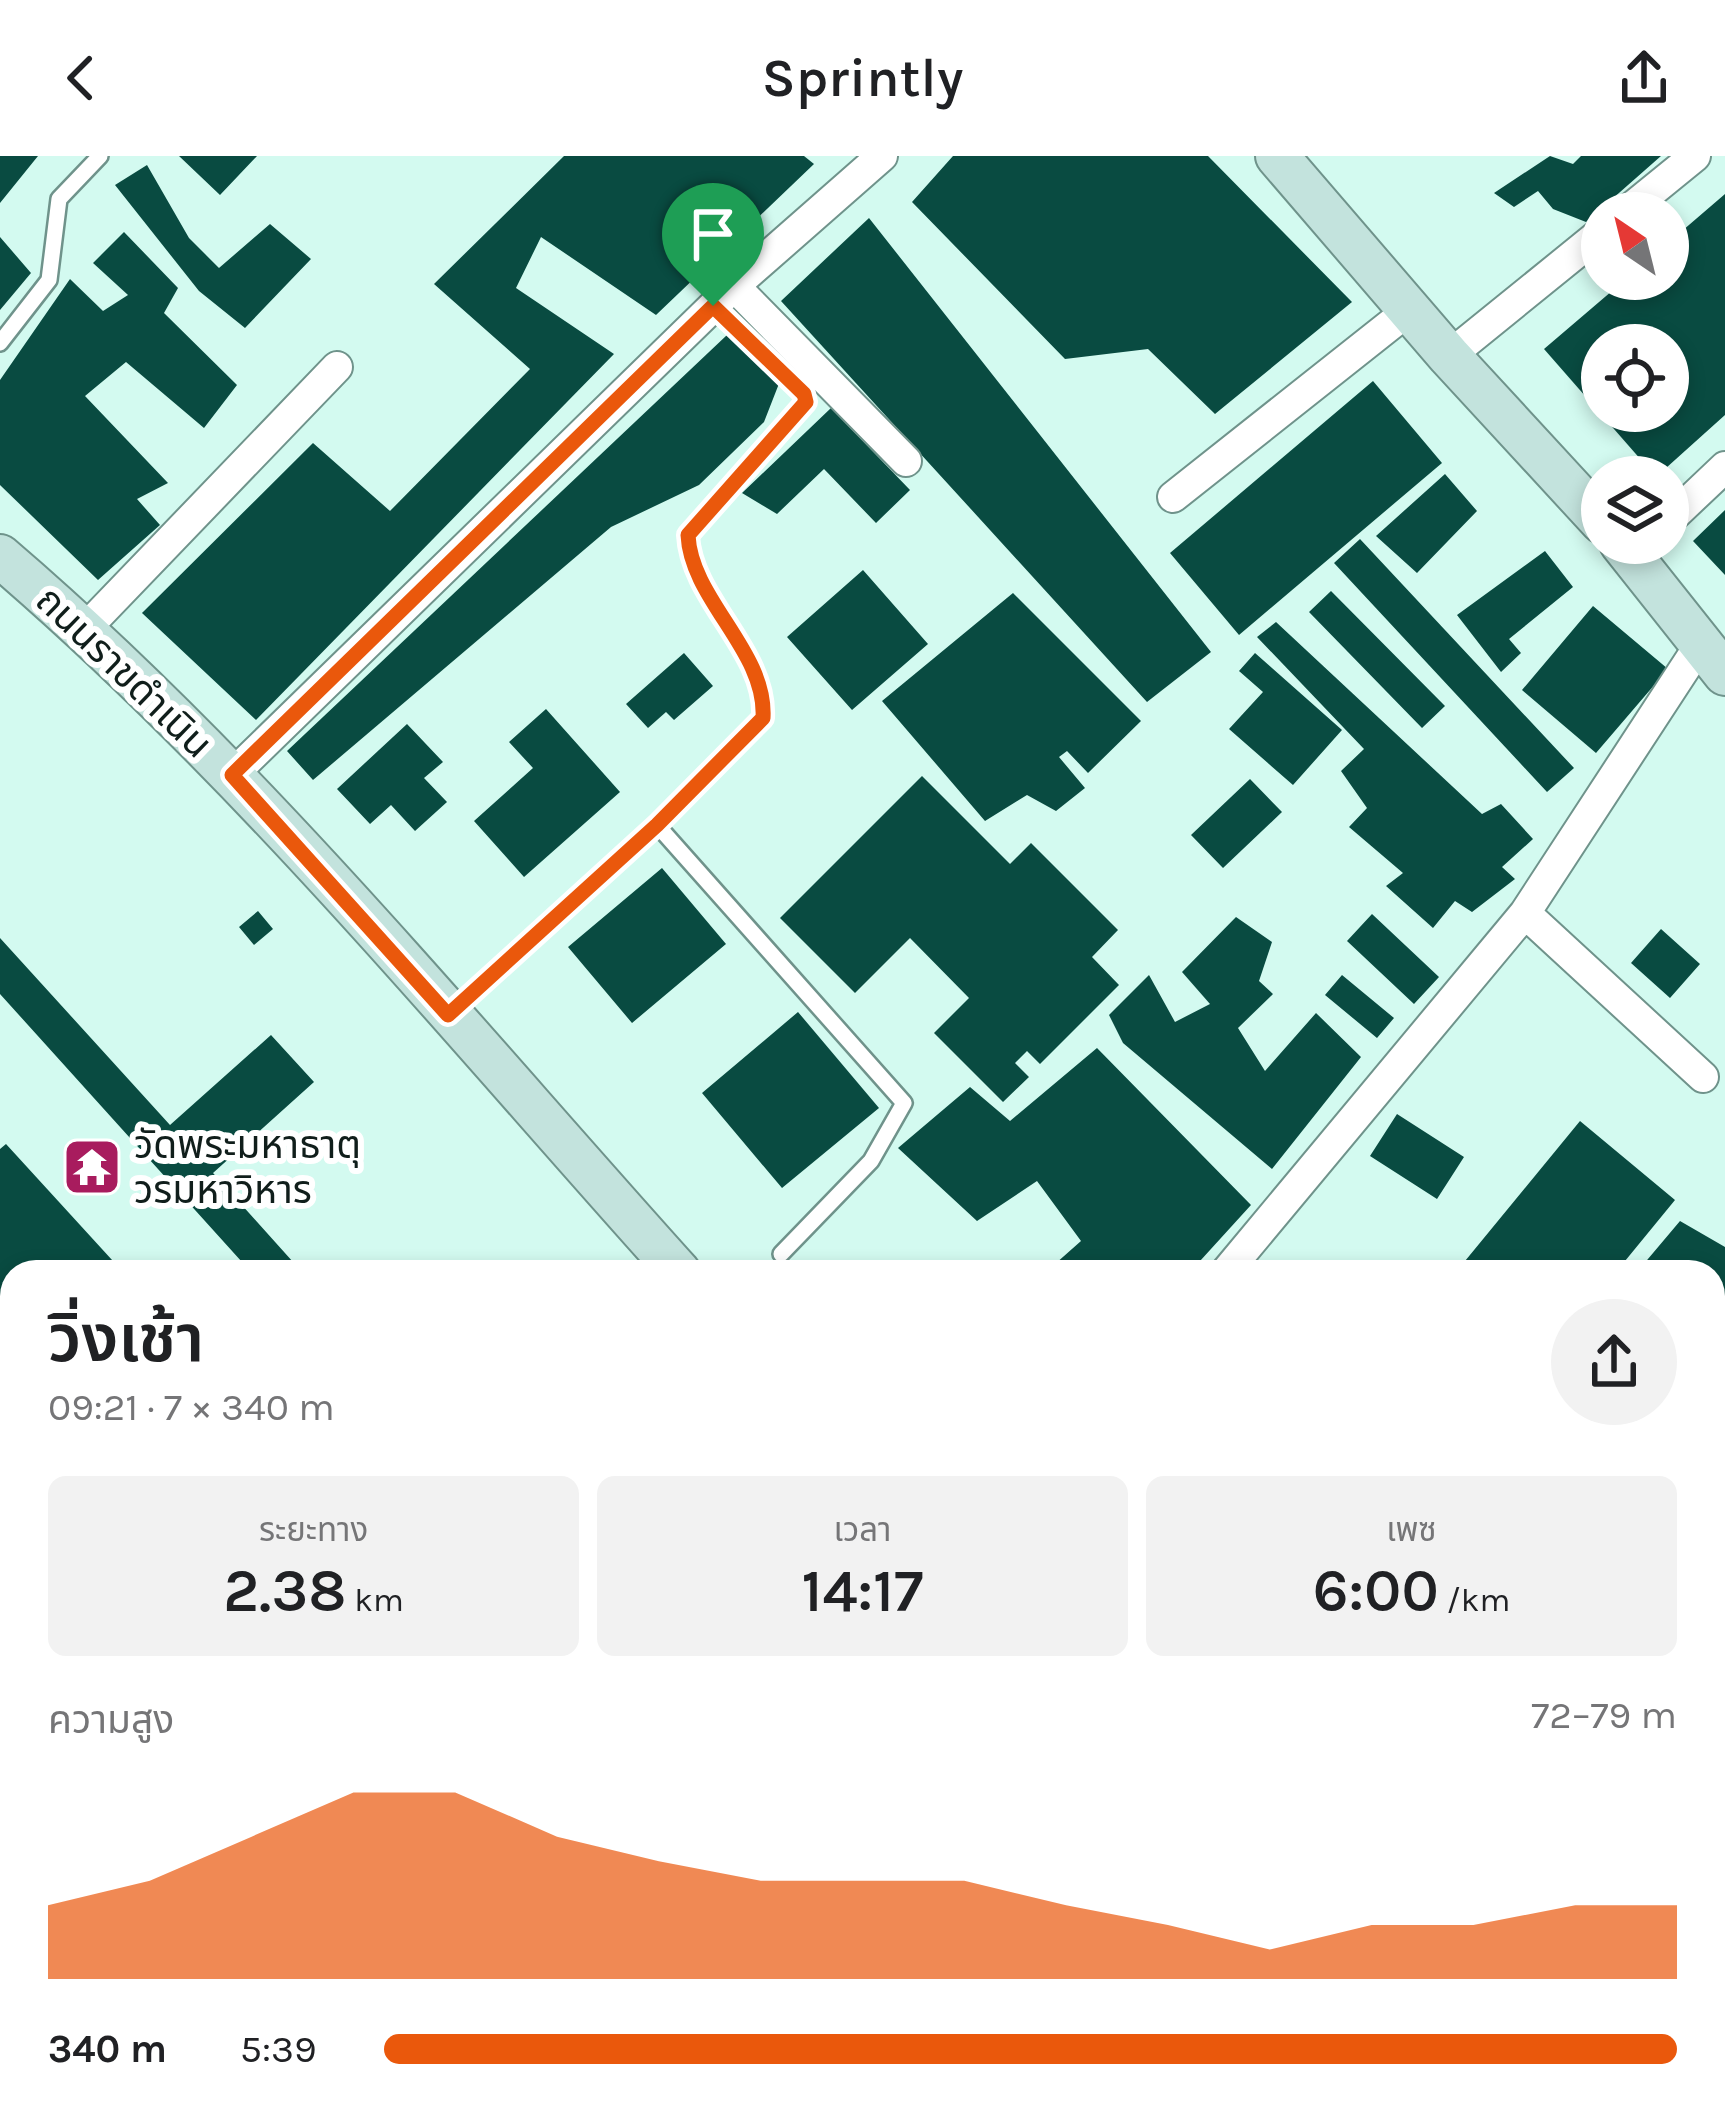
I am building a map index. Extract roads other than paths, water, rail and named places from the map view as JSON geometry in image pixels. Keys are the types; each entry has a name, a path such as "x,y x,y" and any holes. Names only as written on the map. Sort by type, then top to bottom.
{"main road":[{"path":"1277,156 1449,356 1581,499"},
{"name":"ถนนราขดำเนิน","path":"0,556 85,629 232,775 668,1260"},
{"path":"1645,564 1712,659"}],"street":[{"path":"232,775 723,296 881,156"},
{"path":"1651,192 1695,156"},
{"path":"1449,356 1581,249"},
{"path":"723,296 906,461"},
{"path":"1173,497 1409,310"},
{"path":"85,629 337,368"},
{"path":"1689,501 1725,467"},
{"path":"1236,1260 1525,913 1712,659"},
{"path":"1525,913 1703,1077"}],"lane":[{"path":"0,343 50,280 59,199 100,156"},
{"path":"448,1015 657,825 763,718 764,702 740,647 689,560 688,535 806,402 723,296"},
{"path":"657,825 904,1103 871,1162 781,1254"}],"place":[{"name":"วัดพระมหาธาตุ วรมหาวิหาร","path":"92,1167"}]}
